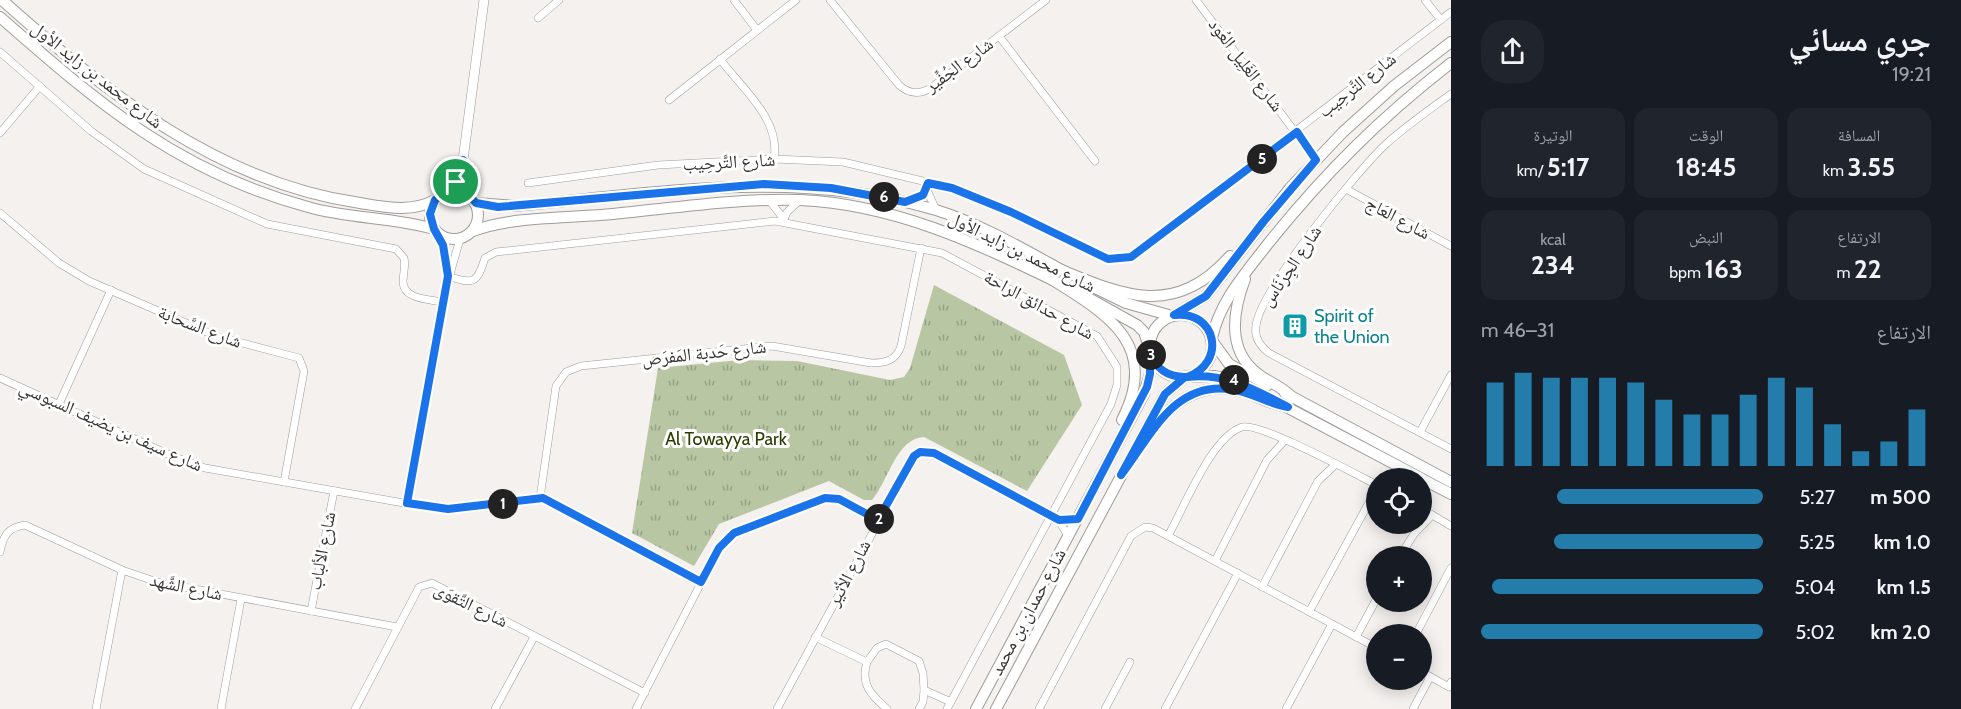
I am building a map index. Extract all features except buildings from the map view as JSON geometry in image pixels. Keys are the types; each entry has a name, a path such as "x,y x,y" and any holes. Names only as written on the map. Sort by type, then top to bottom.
{"main road":[{"name":"شارع محمد بن زايد الأول","path":"2,0 148,118 190,143 252,173 313,193 362,204 397,209 425,205 435,200"},
{"name":"شارع محمد بن زايد الأول","path":"0,17 106,108 174,152 217,175 274,198 310,208 437,232"},
{"path":"1451,42 1394,86 1316,160 1264,221 1206,296 1163,320 1154,331 1150,351 1155,363 1163,371 1186,377 1215,376 1237,381 1290,403 1451,482"},
{"path":"1186,377 1207,363 1222,306 1248,269 1329,170 1380,120 1451,63"},
{"name":"شارع محمد بن زايد الأول","path":"473,200 516,206 764,184 831,188 936,210 987,232 1126,303 1173,316"},
{"path":"454,191 473,200 479,218 473,231 460,239 437,232 430,214 435,200 446,192 454,191"},
{"name":"شارع محمد بن زايد الأول","path":"473,231 516,223 768,200 800,200 873,211 931,226 985,246 1051,279 1128,318 1144,333 1150,351"},
{"path":"1059,269 1113,291 1145,297 1173,293 1214,273 1264,221"},
{"path":"1248,269 1234,317 1239,346 1253,370 1290,403"},
{"path":"1051,279 1118,327 1125,334 1135,359 1136,372 1132,397 1114,438 1107,464"},
{"path":"1173,316 1196,318 1205,325 1212,340 1229,364 1290,403 1403,468"},
{"name":"شارع حمدان بن محمد","path":"976,709 1147,387 1150,374 1150,351"},
{"name":"شارع حمدان بن محمد","path":"996,709 1165,394 1186,377"},
{"path":"1121,475 1163,415 1180,400 1196,392 1214,388 1233,389 1290,403"},
{"path":"1432,484 1451,494"}],"street":[{"path":"446,192 456,182 463,160 484,0"},
{"path":"538,18 559,0"},
{"path":"734,0 757,30"},
{"path":"669,100 796,0"},
{"name":"شارع الجُفِّير","path":"830,0 899,86 912,93 924,92 931,88 1041,2"},
{"path":"1198,3 1207,0"},
{"path":"1425,0 1441,20"},
{"name":"شارع الغَلِيل العُود","path":"1198,3 1316,160"},
{"name":"شارع التَّرحِيب","path":"528,183 658,165 774,159 843,162 927,187 978,198 1096,254 1120,260 1131,257 1451,12"},
{"path":"999,36 1095,161"},
{"path":"0,52 80,122 131,162 242,215 283,229 396,249 405,262 403,284 406,291 416,297 442,302"},
{"path":"720,59 770,122 775,137 774,159"},
{"path":"0,134 40,86"},
{"name":"شارع الجِرْنَاس","path":"1451,94 1385,145 1346,189 1286,267 1258,317 1257,338 1269,353 1451,449"},
{"path":"463,160 473,200"},
{"path":"905,202 919,198 927,187"},
{"path":"927,187 936,210"},
{"name":"شارع العَاج","path":"1346,189 1451,246"},
{"path":"768,200 783,220 800,200"},
{"name":"شارع السَّحابة","path":"0,213 60,263 111,290 216,336 299,358 304,370 284,482"},
{"name":"شارع حدائق الراحة","path":"448,276 469,281 476,279 481,274 485,258 496,252 783,220 921,248 956,260 1092,332 1103,342 1114,360 1118,379 1111,404 949,705"},
{"path":"437,232 446,255 448,276"},
{"path":"407,503 442,302 460,239"},
{"name":"شارع حَدبة المَفرَص","path":"540,498 556,386 566,372 581,366 772,346 872,363 885,363 898,354 901,346 921,248"},
{"path":"59,404 111,290"},
{"path":"1420,432 1451,375"},
{"name":"شارع سيف بن يضيف السبوسي","path":"0,378 189,463 284,482 448,509 540,498"},
{"path":"1168,536 1214,452 1234,431 1251,426 1336,464 1366,481"},
{"path":"1215,561 1267,460 1285,440"},
{"name":"شارع الأثير","path":"777,709 914,456 927,451 1059,520 1078,519"},
{"path":"1262,586 1318,482 1336,464"},
{"name":"شارع الألباب","path":"311,611 334,490"},
{"path":"540,498 701,582"},
{"path":"636,709 719,548 734,533 825,498 839,499 878,520"},
{"path":"1309,612 1366,507"},
{"path":"1432,515 1451,526"},
{"path":"1059,520 1068,536"},
{"name":"شارع الشَّهد","path":"0,552 3,539 8,531 25,525 122,570 158,582 397,627"},
{"path":"1039,709 1134,533 1141,528 1149,527 1168,536 1366,642"},
{"path":"1421,624 1451,568"},
{"path":"96,709 122,570"},
{"path":"1165,709 1238,573"},
{"name":"شارع التَّقوَى","path":"355,709 419,587 432,583 645,693"},
{"path":"221,709 241,599"},
{"path":"1356,637 1369,612"},
{"path":"1286,709 1332,624"},
{"path":"495,709 534,637"},
{"path":"815,637 867,662"},
{"path":"887,709 870,694 863,675 867,662 877,648 886,644 896,647 919,661 924,673 923,702 919,709"},
{"path":"1105,709 1130,662"},
{"path":"1432,678 1449,687 1451,682"},
{"path":"924,690 949,705"},
{"path":"1413,709 1423,690"}],"green space":[{"name":"Al Towayya Park","path":"934,285 1064,355 1082,405 1027,491 924,437 914,439 899,453 872,500 864,500 829,481 719,524 694,566 632,533 658,368 740,360 797,361 890,380 904,377 910,368"},
{"path":"799,476 803,488 782,497 777,485"}],"place":[{"name":"Spirit of the Union","path":"1295,326"}],"route":[{"path":"1297,132 1316,160 1290,188 1206,296 1174,315 1191,316 1201,321 1213,342 1211,356 1207,363 1195,374 1187,377 1197,375 1227,378 1288,407 1275,405 1233,389 1214,388 1196,392 1174,404 1163,415 1121,475 1165,394 1175,382 1185,377 1173,376 1163,371 1155,363 1150,352 1151,363 1147,387 1078,519 1059,520 934,453 920,452 914,456 878,520 839,499 825,498 738,530 719,548 701,582 543,498 448,509 407,503 448,276 446,255 440,235 431,222 431,207 440,195 456,182 463,160 470,196 476,203 498,207 764,184 831,188 868,193 905,202 923,195 928,183 952,188 978,198 1096,254 1108,259 1120,260 1131,257 1297,132"}]}
